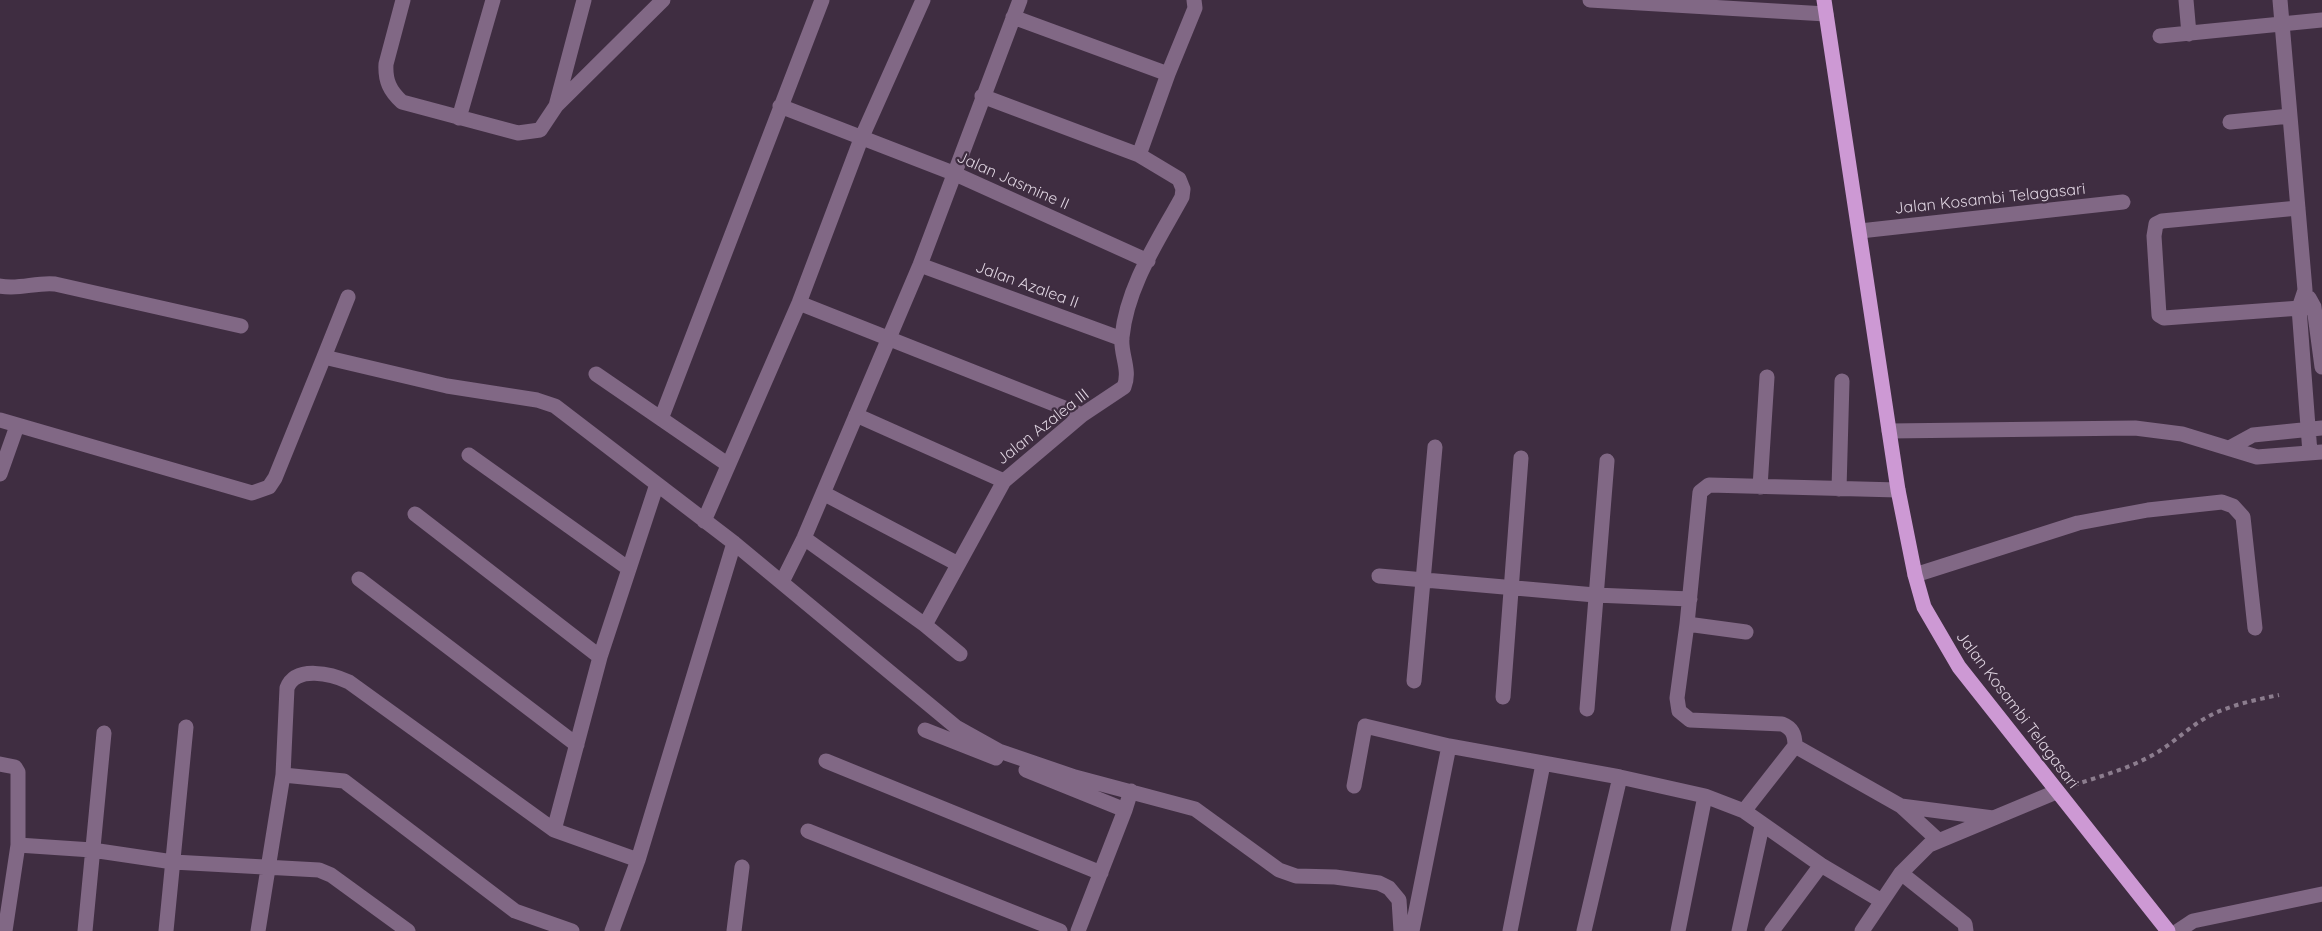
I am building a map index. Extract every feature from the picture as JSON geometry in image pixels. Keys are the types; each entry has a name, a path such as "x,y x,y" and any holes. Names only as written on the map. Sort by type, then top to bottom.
{"main road":[{"name":"Jalan Kosambi Telagasari","path":"1825,7 1898,490 1915,575 1924,606 1946,648 2056,792 2169,931"}],"street":[{"path":"403,0 386,64 388,85 402,102 518,133 540,130 556,106 663,0"},
{"path":"459,118 493,0"},
{"path":"556,106 584,0"},
{"path":"661,419 822,0"},
{"path":"704,521 799,303 861,139 923,0"},
{"path":"782,582 804,538 920,265 1020,0"},
{"path":"982,96 1139,155 1195,8 1194,0"},
{"path":"1590,0 1825,7"},
{"path":"2186,0 2189,34"},
{"path":"1889,431 2135,428 2182,434 2231,447 2257,457 2316,452 2307,307 2280,0"},
{"path":"1013,17 1168,74"},
{"path":"2160,36 2322,20"},
{"name":"Jalan Jasmine II","path":"780,105 861,139 953,173 1148,261"},
{"path":"2230,122 2290,116"},
{"name":"Jalan Azalea III","path":"925,625 1004,482 1083,415 1125,387 1127,372 1122,339 1131,295 1182,197 1183,189 1179,179 1139,155"},
{"name":"Jalan Kosambi Telagasari","path":"1860,231 2123,202"},
{"path":"2298,208 2162,221 2156,224 2154,236 2158,310 2162,318 2307,307"},
{"name":"Jalan Azalea II","path":"920,265 1122,339"},
{"path":"0,286 19,288 42,283 55,284 241,326"},
{"path":"0,420 240,491 260,492 269,488 275,478 348,297"},
{"path":"799,303 888,336 1083,415"},
{"path":"2307,307 2322,367"},
{"path":"324,357 447,387 537,400 555,406 734,543 956,727 999,751 1075,777 1195,810 1214,821 1279,870 1296,876 1335,877 1379,883 1389,888 1399,900 1401,931"},
{"path":"596,374 727,464"},
{"path":"1760,488 1767,377"},
{"path":"1839,489 1842,381"},
{"path":"856,415 1004,482"},
{"path":"0,474 17,426"},
{"path":"2231,447 2253,435 2315,428"},
{"path":"1414,681 1435,447"},
{"path":"470,455 629,569"},
{"path":"1503,697 1521,458"},
{"path":"1587,709 1607,461"},
{"path":"554,830 600,657 657,484"},
{"path":"1744,811 1795,746 1793,732 1782,724 1689,720 1682,716 1677,698 1700,492 1709,485 1898,490"},
{"path":"823,493 958,564"},
{"path":"1915,575 2078,523 2148,510 2222,502 2233,506 2242,518 2250,563 2255,628"},
{"path":"415,514 600,657"},
{"path":"804,538 925,625 960,654"},
{"path":"612,931 638,860 734,543"},
{"path":"1379,576 1595,596 1689,599"},
{"path":"359,579 577,745"},
{"path":"1687,624 1746,632"},
{"path":"258,931 283,775 289,682 298,675 337,676 349,682 554,830 638,860"},
{"path":"1354,786 1365,726 1449,746 1620,777 1705,796 1744,811 1762,826 1821,865 1880,900"},
{"path":"166,931 186,727"},
{"path":"925,730 1125,810"},
{"path":"85,931 104,733"},
{"path":"1413,931 1449,746"},
{"path":"1795,746 1901,806 1938,840"},
{"path":"826,760 1101,873"},
{"path":"0,764 15,766 18,772 18,845 5,931"},
{"path":"1510,931 1543,764"},
{"path":"283,775 344,781 515,911 572,931"},
{"path":"1584,931 1620,777"},
{"path":"1078,931 1131,791"},
{"path":"1862,931 1880,900 1920,852 1938,840 1997,818 2056,792"},
{"path":"1678,931 1705,796"},
{"path":"1901,806 1997,818"},
{"path":"1739,931 1762,826"},
{"path":"808,831 1060,931"},
{"path":"18,845 92,850 173,862 319,870 330,875 408,931"},
{"path":"1772,931 1821,865"},
{"path":"734,931 742,867"},
{"path":"1901,873 1965,924 1966,931"},
{"path":"2178,931 2193,921 2322,894"}],"path":[{"path":"2056,792 2147,758 2173,743 2197,723 2221,711 2245,702 2278,695"}]}
